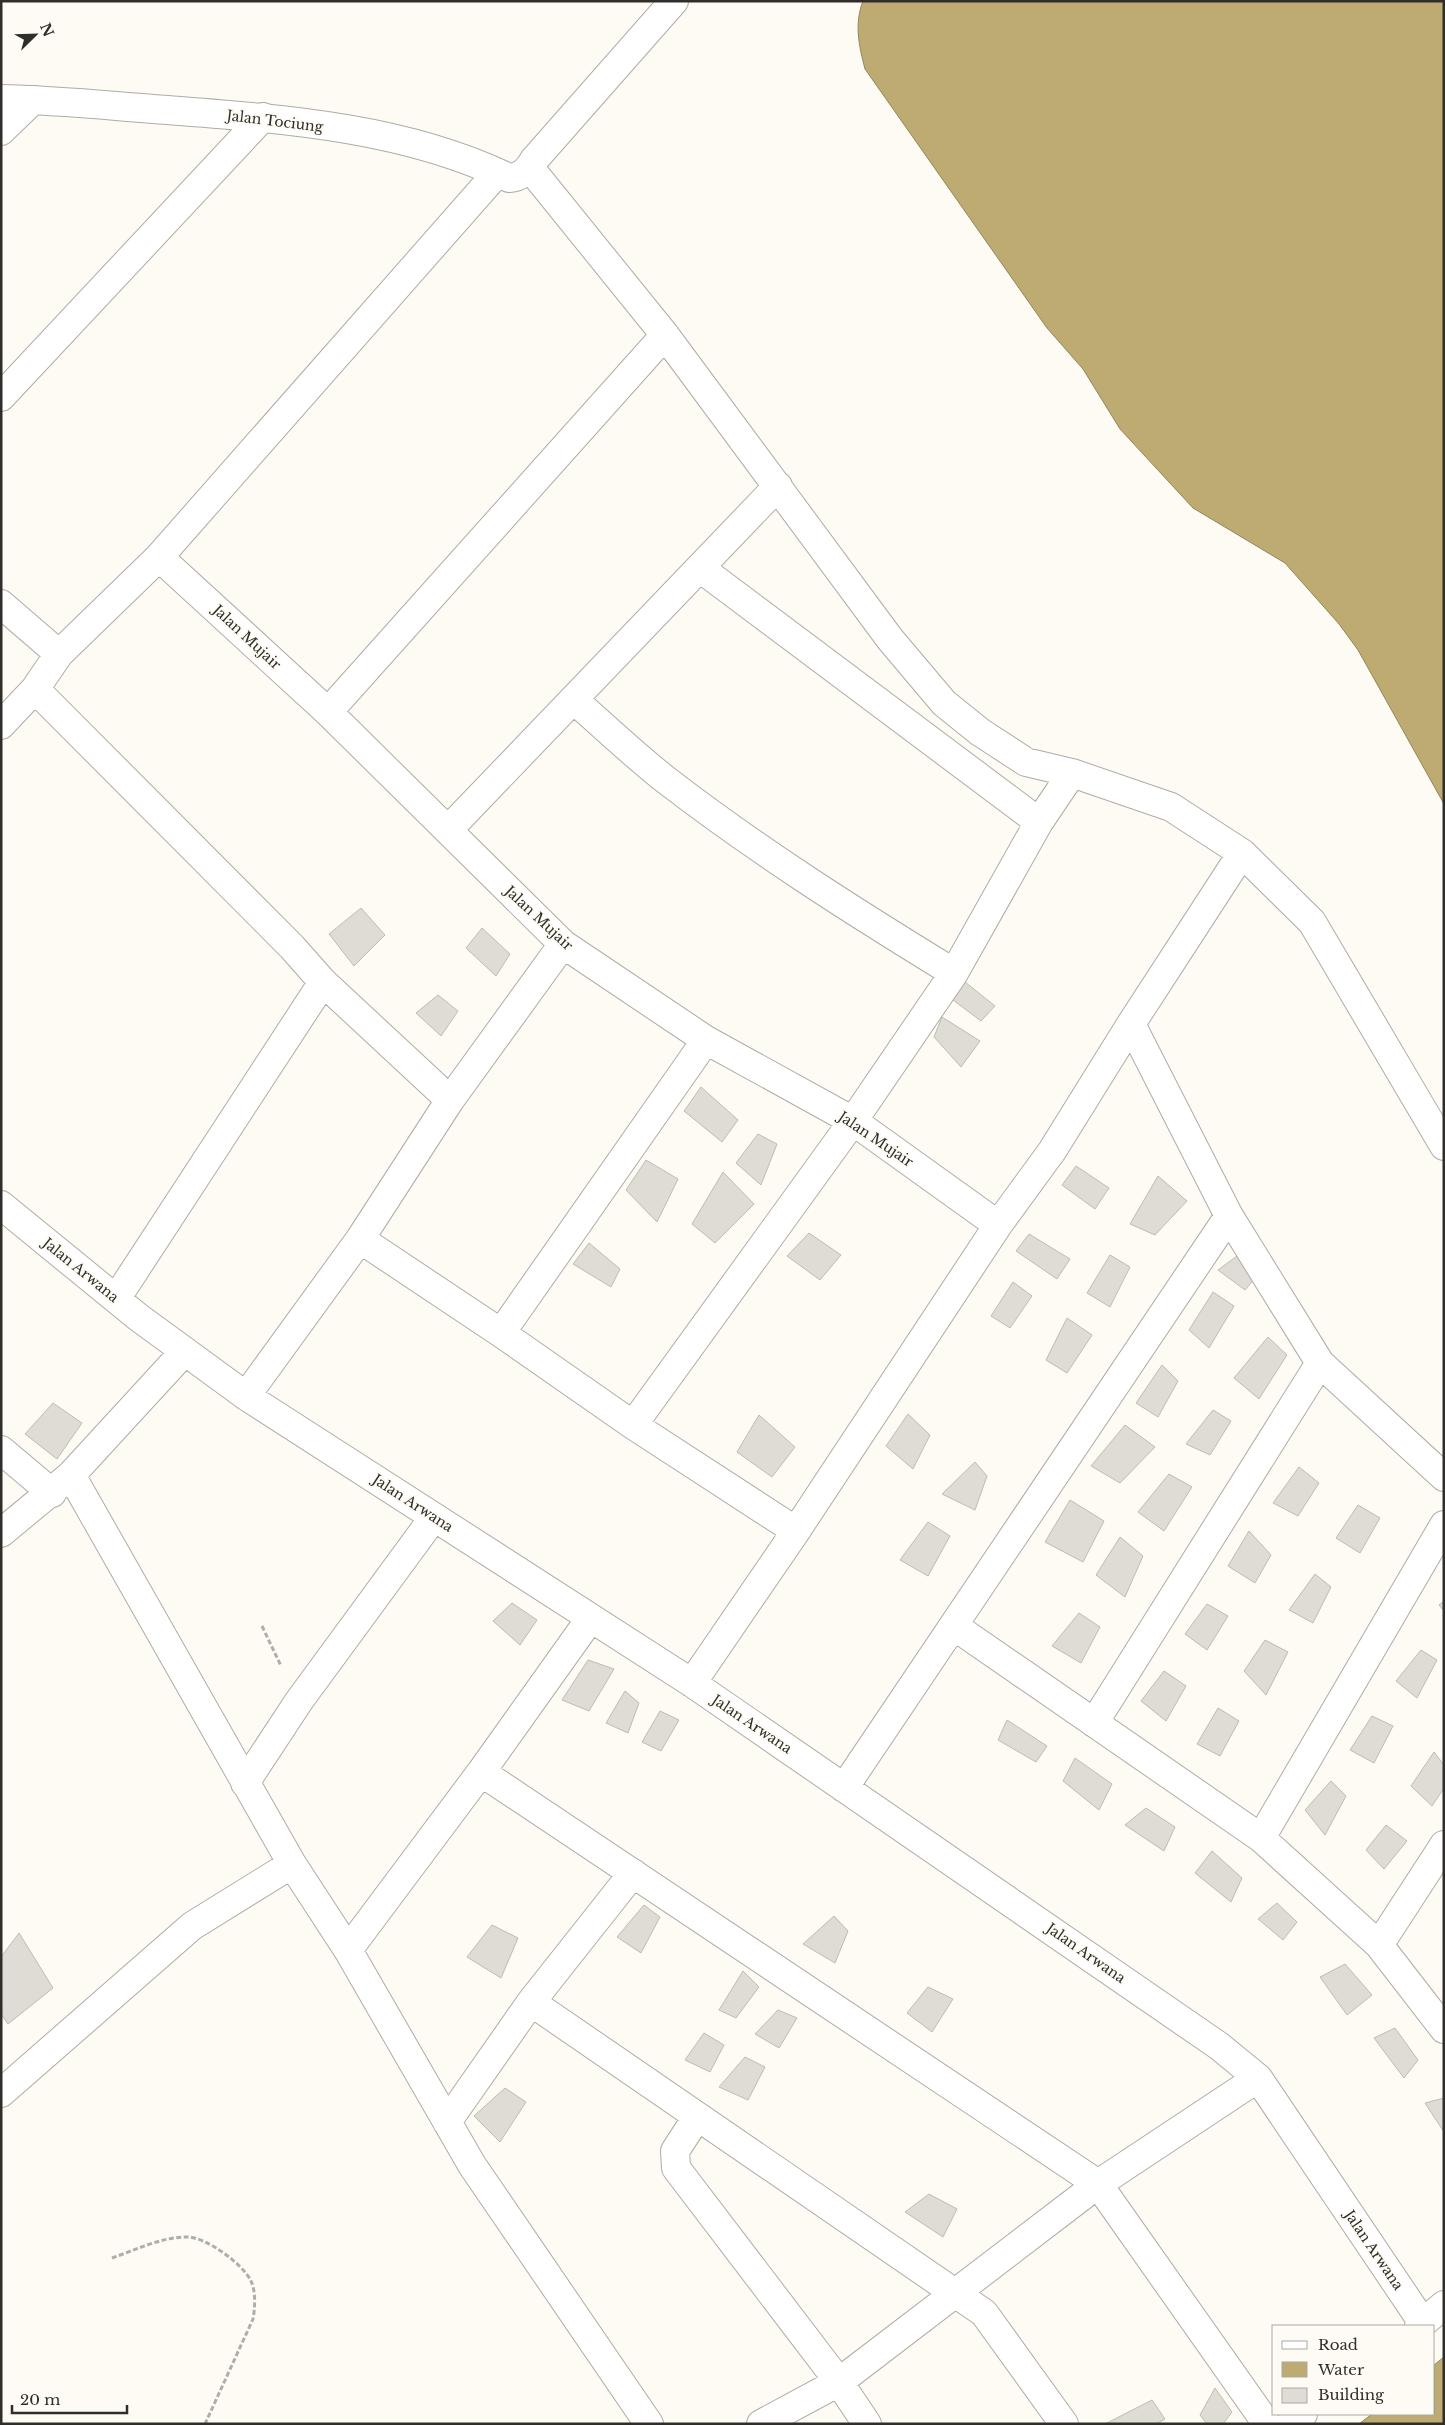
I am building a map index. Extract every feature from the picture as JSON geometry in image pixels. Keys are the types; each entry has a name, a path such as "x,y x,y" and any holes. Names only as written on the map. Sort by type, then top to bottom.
{"street":[{"path":"674,1 532,164 665,335 728,423 778,486 890,639 944,703 980,732 1026,762 1072,774 1171,807 1242,853 1312,922 1444,1146"},
{"name":"Jalan Tociung","path":"1,99 263,117 386,137 450,153 508,178 521,176 532,164"},
{"path":"1,131 33,100"},
{"path":"1,397 263,117"},
{"path":"1,724 35,689 59,654 159,557 497,172"},
{"path":"328,712 665,335"},
{"path":"448,830 778,486"},
{"name":"Jalan Mujair","path":"159,557 328,712 563,944 706,1040 852,1121 998,1225"},
{"path":"700,568 1039,822"},
{"path":"1,604 59,654"},
{"path":"35,689 285,940 323,982 450,1100"},
{"path":"574,700 665,779 733,828 884,930 954,973"},
{"path":"633,1425 852,1121 954,973 1039,822 1072,774"},
{"path":"692,1683 796,1531 998,1225 1052,1151 1131,1024 1242,853"},
{"path":"246,1396 360,1239 450,1100 563,944"},
{"path":"116,1299 323,982"},
{"path":"1131,1024 1229,1216 1320,1363 1444,1477"},
{"path":"501,1333 706,1040"},
{"name":"Jalan Arwana","path":"1,1205 116,1299 184,1352 246,1396 692,1683 1219,2046 1258,2078 1421,2325"},
{"path":"844,1788 1229,1216"},
{"path":"360,1239 501,1333 633,1425 796,1531"},
{"path":"1,1533 61,1484 184,1352"},
{"path":"1094,1723 1320,1363"},
{"path":"1,1450 61,1484 245,1783 292,1864 348,1950 447,2122 511,2224 649,2424"},
{"path":"245,1783 298,1701 434,1517"},
{"path":"1261,1838 1444,1525"},
{"path":"348,1950 481,1772 590,1619"},
{"path":"954,1626 1261,1838 1379,1945 1444,2029"},
{"path":"481,1772 1098,2184 1267,2424"},
{"path":"1379,1945 1444,1845"},
{"path":"1,2093 192,1926 292,1864"},
{"path":"447,2122 531,2002 633,1873"},
{"path":"531,2002 984,2313 1064,2424"},
{"path":"762,2424 839,2382 1098,2184 1258,2078"},
{"path":"696,2117 675,2151 676,2168 839,2382 867,2424"},
{"path":"1421,2325 1444,2305"},
{"path":"1290,2424 1302,2415"}],"path":[{"path":"262,1626 298,1701"},
{"path":"112,2258 157,2243 185,2236 194,2237 206,2241 241,2269 252,2282 255,2308 253,2319 206,2424"}],"water":[{"path":"863,1 1444,1 1444,804 1358,650 1339,624 1285,563 1193,508 1120,429 1083,369 1047,328 865,69 859,43 858,27"},
{"path":"1444,2357 1444,2424 1359,2424 1371,2415 1435,2415 1435,2364"}],"building":[{"path":"361,908 385,935 354,966 329,934"},
{"path":"482,928 510,954 496,976 466,948"},
{"path":"965,982 995,1006 981,1021 953,1000"},
{"path":"438,995 458,1011 441,1036 416,1013"},
{"path":"942,1017 980,1041 961,1067 934,1037"},
{"path":"701,1087 738,1120 722,1142 684,1111"},
{"path":"758,1134 777,1144 761,1185 736,1163"},
{"path":"646,1160 678,1179 657,1222 626,1190"},
{"path":"1076,1166 1109,1188 1095,1209 1062,1185"},
{"path":"723,1172 754,1204 715,1243 692,1224"},
{"path":"1158,1176 1187,1201 1155,1235 1130,1224"},
{"path":"809,1233 841,1255 820,1280 787,1256"},
{"path":"1029,1234 1070,1259 1057,1279 1016,1251"},
{"path":"589,1243 620,1269 611,1287 573,1264"},
{"path":"1110,1255 1130,1267 1110,1307 1087,1293"},
{"path":"1237,1256 1257,1276 1245,1290 1218,1270"},
{"path":"1013,1282 1032,1296 1010,1328 991,1316"},
{"path":"1213,1292 1234,1306 1209,1348 1189,1330"},
{"path":"1067,1318 1092,1335 1067,1373 1046,1360"},
{"path":"1268,1337 1287,1355 1259,1399 1234,1378"},
{"path":"1162,1365 1178,1381 1158,1417 1136,1403"},
{"path":"53,1403 82,1423 57,1459 25,1434"},
{"path":"1213,1410 1231,1421 1210,1455 1186,1444"},
{"path":"908,1414 930,1435 913,1469 886,1446"},
{"path":"759,1415 795,1447 772,1477 737,1452"},
{"path":"1125,1425 1155,1447 1120,1483 1091,1466"},
{"path":"975,1462 987,1476 975,1510 942,1494"},
{"path":"1299,1467 1319,1483 1298,1516 1273,1503"},
{"path":"1169,1474 1192,1487 1164,1531 1138,1512"},
{"path":"1070,1500 1104,1521 1083,1562 1045,1542"},
{"path":"1358,1505 1380,1518 1360,1553 1336,1538"},
{"path":"928,1522 950,1536 928,1576 900,1560"},
{"path":"1249,1531 1271,1555 1255,1583 1228,1566"},
{"path":"1120,1537 1143,1556 1125,1597 1096,1575"},
{"path":"1315,1574 1331,1587 1313,1623 1289,1610"},
{"path":"1444,1601 1444,1611 1439,1605"},
{"path":"512,1603 537,1620 520,1645 493,1621"},
{"path":"1207,1604 1228,1616 1207,1650 1185,1634"},
{"path":"1079,1613 1100,1627 1081,1663 1052,1646"},
{"path":"1265,1640 1288,1652 1266,1695 1244,1671"},
{"path":"1421,1650 1437,1660 1417,1698 1396,1681"},
{"path":"588,1660 614,1669 589,1711 562,1700"},
{"path":"1164,1671 1186,1686 1166,1721 1141,1701"},
{"path":"625,1691 639,1703 628,1733 606,1723"},
{"path":"1218,1708 1239,1721 1220,1756 1197,1744"},
{"path":"660,1711 679,1720 661,1751 642,1742"},
{"path":"1372,1716 1393,1726 1374,1763 1350,1750"},
{"path":"1007,1720 1047,1746 1036,1762 998,1740"},
{"path":"1434,1752 1444,1765 1444,1788 1432,1806 1411,1786"},
{"path":"1075,1758 1112,1784 1099,1810 1063,1781"},
{"path":"1331,1781 1346,1796 1325,1835 1305,1810"},
{"path":"1146,1808 1175,1827 1164,1851 1125,1825"},
{"path":"1386,1825 1407,1841 1384,1869 1366,1850"},
{"path":"1212,1851 1242,1878 1231,1902 1195,1873"},
{"path":"1277,1903 1297,1922 1283,1940 1258,1919"},
{"path":"644,1905 660,1917 641,1953 617,1937"},
{"path":"834,1916 848,1931 835,1963 803,1944"},
{"path":"492,1925 518,1938 501,1978 467,1957"},
{"path":"19,1933 53,1988 8,2024 1,2014 1,1957"},
{"path":"1345,1964 1372,1995 1347,2015 1320,1977"},
{"path":"743,1971 759,1987 736,2018 719,2010"},
{"path":"928,1987 953,1999 932,2032 907,2013"},
{"path":"778,2010 797,2018 779,2048 755,2034"},
{"path":"1395,2028 1418,2060 1404,2078 1374,2038"},
{"path":"704,2033 724,2045 710,2072 685,2060"},
{"path":"745,2057 765,2067 748,2100 719,2087"},
{"path":"505,2088 526,2102 500,2142 474,2116"},
{"path":"1444,2098 1444,2132 1425,2103"},
{"path":"929,2194 957,2209 943,2237 905,2212"},
{"path":"1215,2388 1232,2412 1223,2424 1207,2424 1200,2415"},
{"path":"1152,2400 1165,2419 1156,2424 1105,2424"}]}
